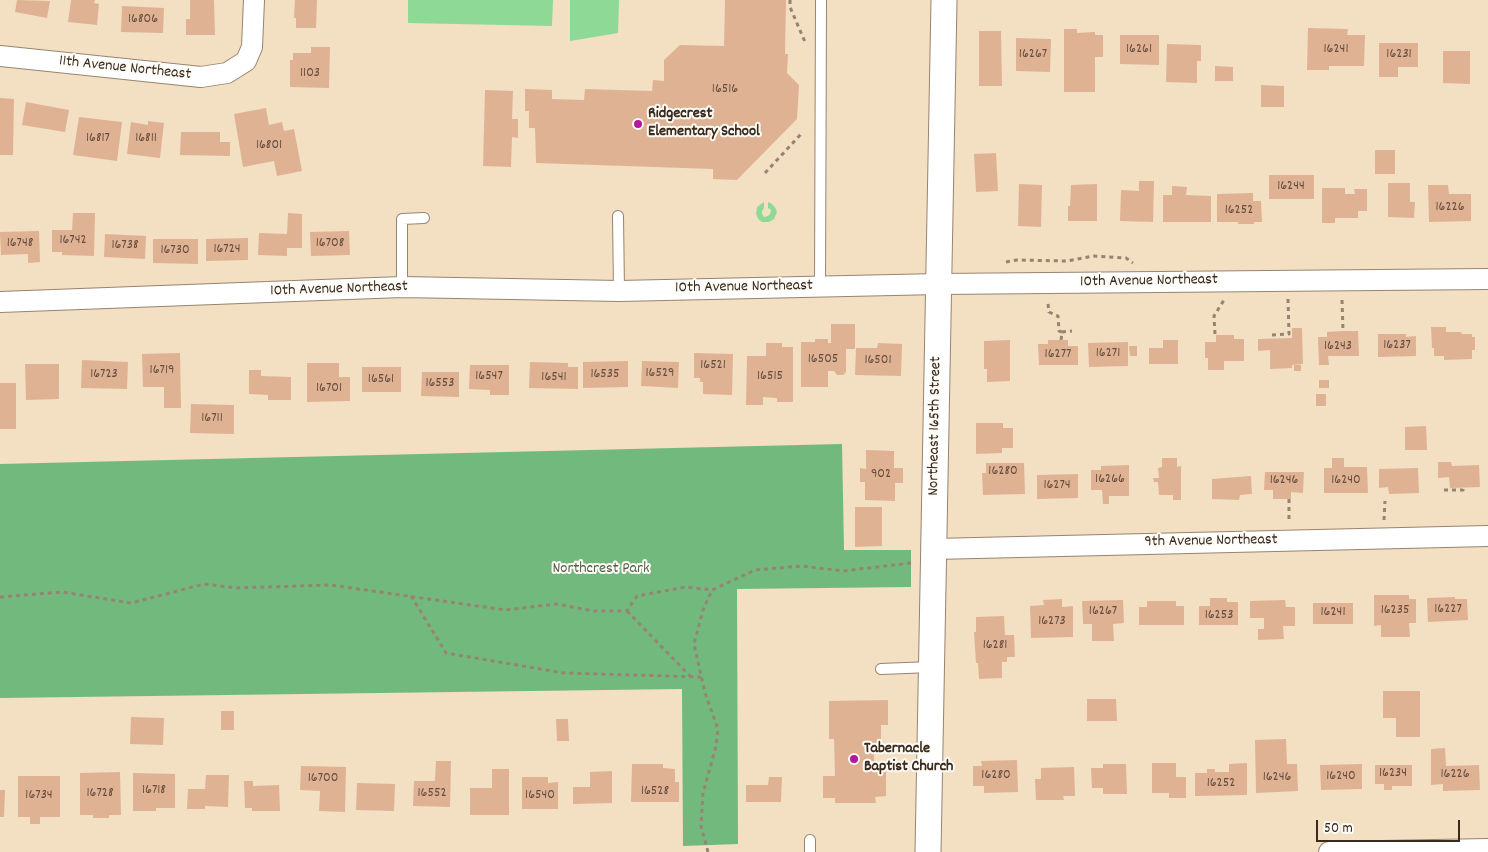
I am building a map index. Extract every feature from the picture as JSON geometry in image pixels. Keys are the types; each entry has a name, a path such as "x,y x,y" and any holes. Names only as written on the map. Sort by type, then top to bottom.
{"street":[{"name":"11th Avenue Northeast","path":"0,56 201,77 227,73 246,62 252,47 254,0"},
{"name":"Northeast 165th Street","path":"928,852 932,667 927,555 938,284 944,0"},
{"name":"10th Avenue Northeast","path":"0,302 402,287 619,291 938,284 1488,278"},
{"name":"9th Avenue Northeast","path":"927,555 1488,536"},
{"path":"1329,852 1488,849"}],"lane":[{"path":"820,286 821,0"},
{"path":"618,216 619,291"},
{"path":"402,287 402,218 424,218"},
{"path":"881,669 932,667"},
{"path":"810,840 810,852"}],"path":[{"path":"790,0 790,7 805,42"},
{"path":"765,173 802,134"},
{"path":"1342,298 1343,332"},
{"path":"1272,335 1289,334 1288,299"},
{"path":"1215,334 1214,316 1224,300"},
{"path":"1048,304 1049,312 1058,316 1059,332 1072,331"},
{"path":"1061,340 1062,332"},
{"path":"1444,490 1463,490 1463,488"},
{"path":"1289,499 1289,522"},
{"path":"627,611 637,596 686,587 712,590 756,570 802,566 843,571 927,555"},
{"path":"0,597 62,592 131,603 204,584 236,588 331,586 505,610 556,604 594,611 627,611 690,676"},
{"path":"708,852 702,826 703,793 716,746 718,729 705,693 694,644 703,610 712,590"},
{"path":"411,596 446,653 564,673 701,677"}],"green space":[{"path":"408,0 553,0 552,26 408,23"},
{"path":"570,0 619,0 618,33 570,41"},
{"path":"764,202 762,214 764,217 770,214 771,210 768,208 768,202 772,204 777,212 774,219 769,222 762,222 756,214 757,207"},
{"name":"Northcrest Park","path":"842,444 844,550 911,550 911,587 737,589 738,844 683,846 682,689 0,698 0,464"}],"building":[{"path":"17,0 50,1 47,18 15,12"},
{"path":"71,0 95,0 94,3 99,4 97,25 68,22"},
{"path":"190,0 214,0 215,35 186,35 186,19 190,19"},
{"path":"295,0 317,0 316,28 296,28 296,18 294,18"},
{"path":"725,0 786,0 785,54 788,54 787,73 799,85 797,119 737,180 713,179 713,169 536,163 535,128 529,128 529,111 525,111 525,89 552,90 552,99 584,100 585,89 652,91 653,80 664,81 664,60 680,45 724,46"},
{"path":"122,6 164,8 163,33 121,32"},
{"path":"1308,28 1348,29 1347,35 1365,35 1364,66 1329,66 1329,70 1307,70"},
{"path":"1064,29 1077,29 1077,33 1095,32 1095,35 1103,35 1103,57 1095,57 1095,92 1064,92"},
{"path":"979,31 1001,31 1002,86 979,86"},
{"path":"1120,35 1159,35 1159,65 1120,64"},
{"path":"1016,38 1051,39 1050,72 1016,71"},
{"path":"1379,43 1418,43 1418,67 1398,67 1398,77 1379,77"},
{"path":"1167,44 1201,45 1201,61 1197,61 1197,83 1166,82"},
{"path":"311,47 330,47 329,88 290,87 290,60 293,60 293,53 311,53"},
{"path":"1443,51 1470,51 1470,84 1443,83"},
{"path":"1215,66 1233,67 1233,81 1215,81"},
{"path":"1261,85 1284,86 1284,107 1261,107"},
{"path":"485,90 513,91 512,119 518,119 518,138 512,137 511,167 483,166"},
{"path":"0,98 14,99 13,155 0,155"},
{"path":"26,102 69,110 65,132 22,125"},
{"path":"266,108 269,125 282,122 284,131 294,129 302,171 277,176 274,161 243,167 234,114"},
{"path":"79,117 122,122 117,161 73,155"},
{"path":"148,121 164,123 160,158 127,154 131,122 148,125"},
{"path":"181,132 220,132 220,142 230,142 230,156 180,155"},
{"path":"1375,150 1395,150 1395,174 1375,174"},
{"path":"996,153 998,191 976,192 974,154"},
{"path":"1269,175 1314,175 1314,199 1269,199"},
{"path":"1139,181 1154,181 1153,222 1120,221 1121,190 1139,191"},
{"path":"1388,183 1410,183 1410,202 1415,202 1414,218 1388,217"},
{"path":"1019,184 1042,185 1041,227 1018,226"},
{"path":"1097,184 1097,221 1068,221 1071,185"},
{"path":"1428,185 1448,185 1449,194 1471,194 1471,221 1429,222"},
{"path":"1172,186 1187,187 1186,195 1211,196 1211,222 1163,222 1163,195 1172,195"},
{"path":"1322,188 1345,188 1345,194 1355,194 1354,189 1367,189 1367,211 1358,211 1358,218 1335,218 1335,223 1322,223"},
{"path":"1253,193 1253,201 1261,201 1262,222 1238,224 1238,222 1217,222 1217,194"},
{"path":"73,213 95,213 94,256 62,255 62,252 52,252 52,230 72,230"},
{"path":"288,213 302,214 302,248 287,248 287,256 258,255 259,233 287,234"},
{"path":"39,231 40,262 28,263 28,254 1,255 0,232"},
{"path":"349,231 350,255 311,256 310,232"},
{"path":"105,234 146,236 145,259 104,257"},
{"path":"248,238 248,260 206,261 206,239"},
{"path":"153,239 198,239 198,264 153,263"},
{"path":"831,324 855,324 855,349 846,349 846,372 843,375 837,375 834,371 828,371 828,387 801,387 801,342 815,342 815,339 828,339 828,343 831,343"},
{"path":"1431,327 1446,327 1446,332 1472,334 1472,337 1475,337 1475,350 1472,350 1472,359 1444,360 1444,356 1434,356"},
{"path":"1292,328 1302,328 1303,364 1292,365 1292,368 1270,369 1270,350 1258,351 1258,339 1292,338"},
{"path":"1358,331 1359,356 1328,356 1329,365 1319,365 1318,337 1327,337 1327,332"},
{"path":"1378,334 1406,334 1406,337 1416,336 1416,356 1378,357"},
{"path":"1216,335 1234,335 1234,339 1244,339 1244,361 1224,361 1224,370 1208,370 1208,358 1205,358 1205,342 1216,342"},
{"path":"1010,340 1010,381 987,382 987,369 984,369 984,341"},
{"path":"1048,340 1068,340 1068,346 1078,346 1078,365 1039,365 1038,344 1048,344"},
{"path":"1163,340 1178,340 1178,364 1149,364 1149,348 1163,348"},
{"path":"1128,342 1128,366 1089,367 1088,343"},
{"path":"766,343 782,343 782,347 793,347 793,402 777,402 777,398 763,397 763,405 746,405 747,356 766,356"},
{"path":"878,343 902,344 901,376 855,375 856,348 877,348"},
{"path":"1129,346 1137,346 1137,356 1130,356"},
{"path":"180,353 181,408 164,408 164,387 143,387 142,354"},
{"path":"694,353 733,354 732,395 703,394 703,382 700,382 700,378 694,378"},
{"path":"82,360 128,362 127,389 81,388"},
{"path":"628,361 628,387 583,388 583,362"},
{"path":"642,361 679,362 678,388 641,386"},
{"path":"530,362 568,363 568,367 578,367 578,389 529,388"},
{"path":"307,363 339,363 339,377 350,377 350,401 307,402"},
{"path":"25,364 59,364 59,399 26,400"},
{"path":"470,365 509,365 509,395 490,395 490,390 469,389"},
{"path":"1294,365 1301,365 1301,371 1294,371"},
{"path":"362,367 401,367 401,392 362,392"},
{"path":"249,370 261,370 261,376 291,377 291,400 268,400 268,395 249,394"},
{"path":"422,372 459,372 459,397 421,396"},
{"path":"1319,380 1329,380 1329,388 1319,388"},
{"path":"0,383 16,383 16,429 0,429"},
{"path":"1316,394 1326,394 1326,406 1316,406"},
{"path":"191,404 234,405 234,434 190,433"},
{"path":"976,423 1003,423 1003,428 1013,428 1013,448 1002,448 1002,453 976,454"},
{"path":"1426,426 1427,450 1405,450 1405,427"},
{"path":"866,450 894,451 894,468 903,468 903,483 895,483 895,501 865,500 865,482 860,482 860,468 866,469"},
{"path":"1162,458 1177,458 1177,467 1181,466 1181,500 1173,500 1173,495 1159,495 1158,482 1154,482 1153,478 1159,478 1158,468 1162,467"},
{"path":"1332,458 1344,458 1344,467 1367,467 1368,493 1324,493 1324,468 1332,468"},
{"path":"1438,462 1451,462 1452,466 1479,465 1480,487 1450,488 1449,477 1438,478"},
{"path":"986,463 1024,463 1025,494 983,495 982,473 986,473"},
{"path":"1129,465 1129,496 1109,496 1109,504 1103,504 1102,490 1091,490 1091,470 1101,470 1101,466"},
{"path":"1418,468 1419,493 1389,494 1388,487 1379,488 1379,469"},
{"path":"1265,472 1304,472 1303,493 1291,492 1291,499 1273,499 1273,490 1264,490"},
{"path":"1078,474 1078,498 1037,499 1037,475"},
{"path":"1251,476 1252,494 1240,495 1239,500 1212,499 1212,479"},
{"path":"855,507 882,507 882,546 855,547"},
{"path":"1374,595 1409,595 1409,599 1416,599 1416,623 1409,623 1410,637 1381,637 1381,625 1374,626"},
{"path":"1455,597 1455,599 1467,599 1468,620 1428,622 1427,598"},
{"path":"1210,598 1227,598 1227,602 1238,602 1238,625 1199,625 1199,606 1210,606"},
{"path":"1062,599 1062,607 1073,606 1073,637 1031,638 1030,606 1044,605 1043,600"},
{"path":"1123,600 1124,623 1113,624 1114,641 1092,641 1092,624 1083,624 1082,601"},
{"path":"1285,600 1286,607 1295,607 1295,626 1283,626 1284,639 1258,640 1258,629 1264,629 1264,618 1250,618 1250,601"},
{"path":"1147,601 1176,601 1176,606 1184,606 1184,625 1139,625 1139,607 1147,607"},
{"path":"1313,603 1353,603 1353,624 1313,624"},
{"path":"1004,616 1005,635 1014,635 1015,657 1007,657 1007,662 1002,662 1002,678 979,679 974,632 976,632 976,617"},
{"path":"1383,691 1420,691 1420,737 1396,737 1396,718 1383,718"},
{"path":"1087,699 1116,699 1117,721 1087,721"},
{"name":"Tabernacle Baptist Church","path":"888,700 888,725 881,725 881,746 874,746 874,772 886,772 886,796 875,797 876,803 835,803 835,798 823,798 823,776 835,776 834,739 829,739 829,701"},
{"path":"221,711 234,711 234,730 221,730"},
{"path":"131,717 164,718 163,745 130,744"},
{"path":"556,719 568,719 569,741 557,741"},
{"path":"1286,739 1287,764 1297,764 1298,791 1256,793 1255,740"},
{"path":"1445,748 1446,766 1479,765 1480,790 1443,791 1443,784 1431,785 1431,749"},
{"path":"1017,760 1018,792 984,793 984,786 973,786 973,766 982,766 981,761"},
{"path":"436,761 451,761 450,807 413,806 414,781 435,781"},
{"path":"1152,763 1176,763 1176,777 1186,777 1186,798 1169,798 1169,793 1152,793"},
{"path":"1247,763 1247,795 1195,796 1195,773 1207,773 1207,769 1215,769 1215,772 1229,772 1229,764"},
{"path":"632,764 663,764 663,768 675,769 675,782 679,782 679,802 631,802"},
{"path":"1103,764 1126,764 1127,794 1103,794 1103,788 1092,788 1091,768 1103,768"},
{"path":"1362,764 1362,789 1321,790 1320,765"},
{"path":"1375,765 1412,765 1412,786 1392,786 1392,790 1384,790 1384,784 1375,784"},
{"path":"301,766 346,767 345,812 319,811 320,791 300,790"},
{"path":"1074,767 1075,796 1063,796 1064,800 1036,800 1035,779 1041,779 1041,768"},
{"path":"492,769 509,769 509,815 470,815 470,788 492,788"},
{"path":"612,771 612,803 573,804 573,787 590,787 590,772"},
{"path":"120,772 121,815 109,815 109,818 93,818 93,815 80,815 80,773"},
{"path":"133,773 175,774 175,808 156,808 156,811 133,811"},
{"path":"206,775 229,775 228,807 205,806 205,809 187,809 188,789 205,789"},
{"path":"18,776 60,776 60,817 40,817 40,824 30,824 30,817 18,817"},
{"path":"522,777 548,777 548,783 558,782 558,809 522,809"},
{"path":"769,777 782,777 781,802 746,802 746,785 768,785"},
{"path":"244,781 253,781 253,786 279,785 280,811 252,811 252,808 245,808"},
{"path":"357,783 395,784 394,811 356,810"},
{"path":"0,790 5,790 4,817 0,817"}],"place":[{"name":"Ridgecrest Elementary School","path":"638,124"},
{"name":"Tabernacle Baptist Church","path":"854,759"}]}
